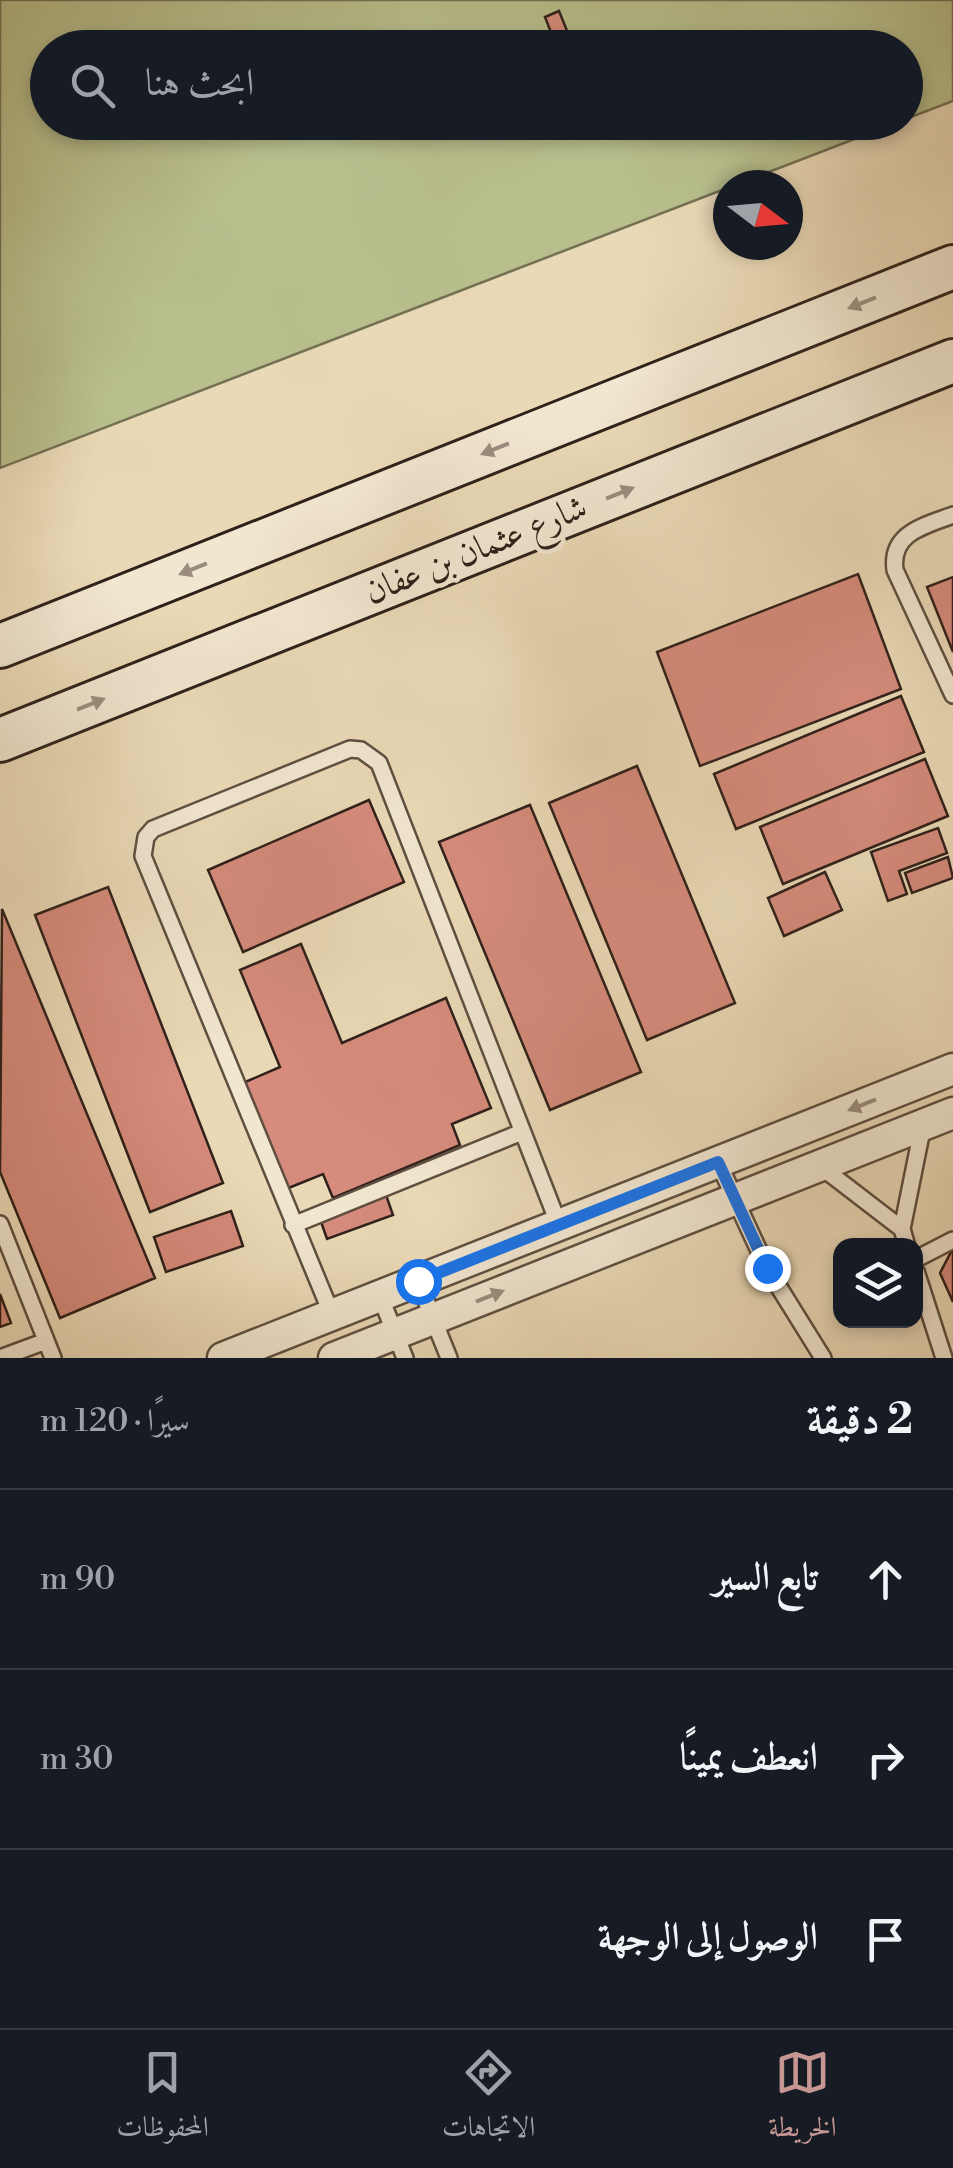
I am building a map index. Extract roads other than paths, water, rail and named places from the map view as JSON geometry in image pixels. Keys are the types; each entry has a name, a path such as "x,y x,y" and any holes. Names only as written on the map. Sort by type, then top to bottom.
{"main road":[{"path":"0,646 953,268"},
{"name":"شارع عثمان بن عفان","path":"0,740 953,361"}],"street":[{"path":"224,1358 953,1069"},
{"path":"334,1358 400,1346 433,1319 953,1113"}],"lane":[{"path":"953,515 909,532 893,557 895,570 953,696"},
{"path":"332,1315 143,856 146,837 152,829 350,749 372,755 384,774 560,1225"},
{"path":"905,1238 902,1229 924,1124"},
{"path":"293,1225 522,1132"},
{"path":"718,1162 767,1268 823,1358"},
{"path":"820,1166 902,1229"},
{"path":"0,1224 53,1358"},
{"path":"923,1255 953,1240"},
{"path":"418,1281 449,1358"},
{"path":"923,1293 944,1358"},
{"path":"380,1296 400,1346"},
{"path":"0,1358 46,1340"}]}
